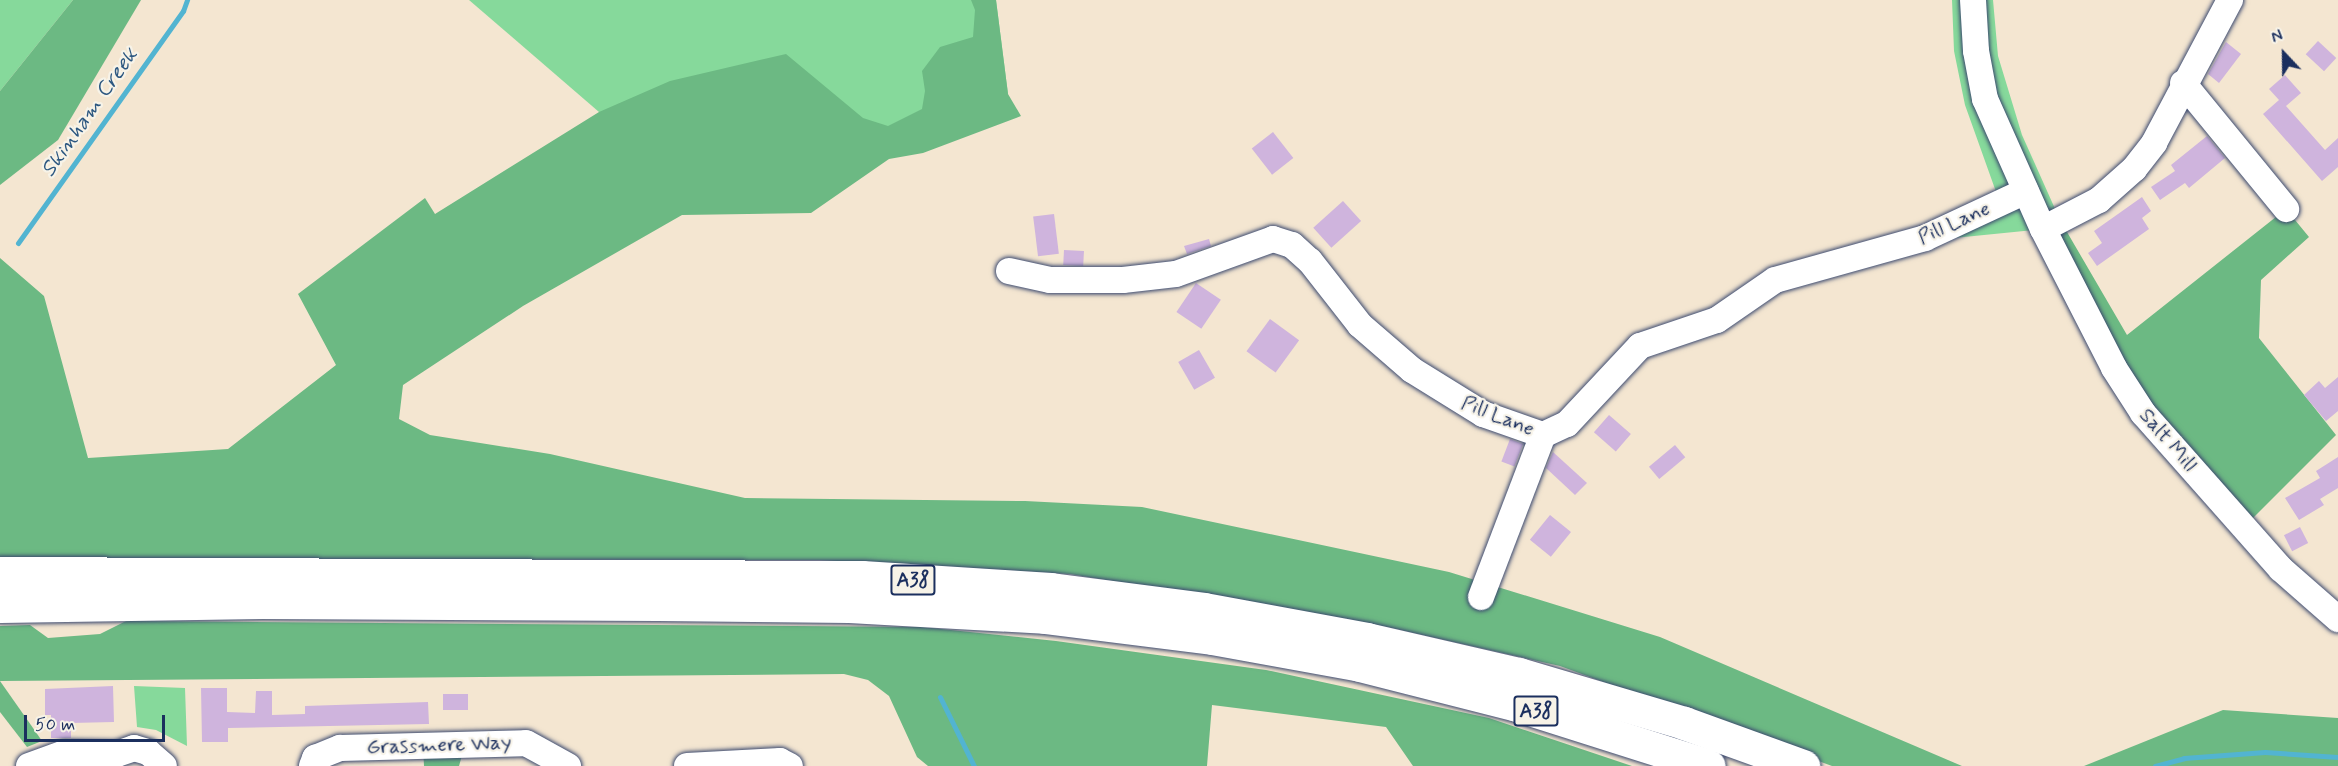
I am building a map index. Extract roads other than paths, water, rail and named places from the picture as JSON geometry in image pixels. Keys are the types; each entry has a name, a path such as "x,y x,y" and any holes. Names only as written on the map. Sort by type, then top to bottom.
{"highway":[{"name":"A38","path":"0,573 862,577 1051,590 1204,609 1474,663 1684,723 1803,766"},
{"name":"A38","path":"0,606 262,602 849,606 1044,618 1212,639 1360,665 1517,705 1709,766"}],"street":[{"name":"Salt Mill","path":"1973,0 1976,51 1985,99 2080,306 2143,413 2281,569 2338,619"},
{"path":"2043,229 2099,200 2134,169 2154,143 2183,83 2230,0"},
{"path":"2183,83 2286,209"},
{"name":"Pill Lane","path":"1009,271 1050,280 1123,280 1176,274 1273,239 1292,245 1310,261 1383,348 1437,388 1483,414 1543,435 1567,424 1640,346 1716,320 1775,280 1925,238 2026,191"},
{"path":"1481,597 1543,435"},
{"name":"Grassmere Way","path":"312,766 315,758 340,748 526,743 568,766"},
{"path":"29,766 65,753 117,754 134,748 148,752 164,766"},
{"path":"687,766 780,761 790,766"}],"waterway":[{"name":"Skinham Creek","path":"18,243 183,11 187,0"},
{"path":"940,697 974,766"},
{"path":"2155,766 2184,758 2265,752 2338,757"}]}
